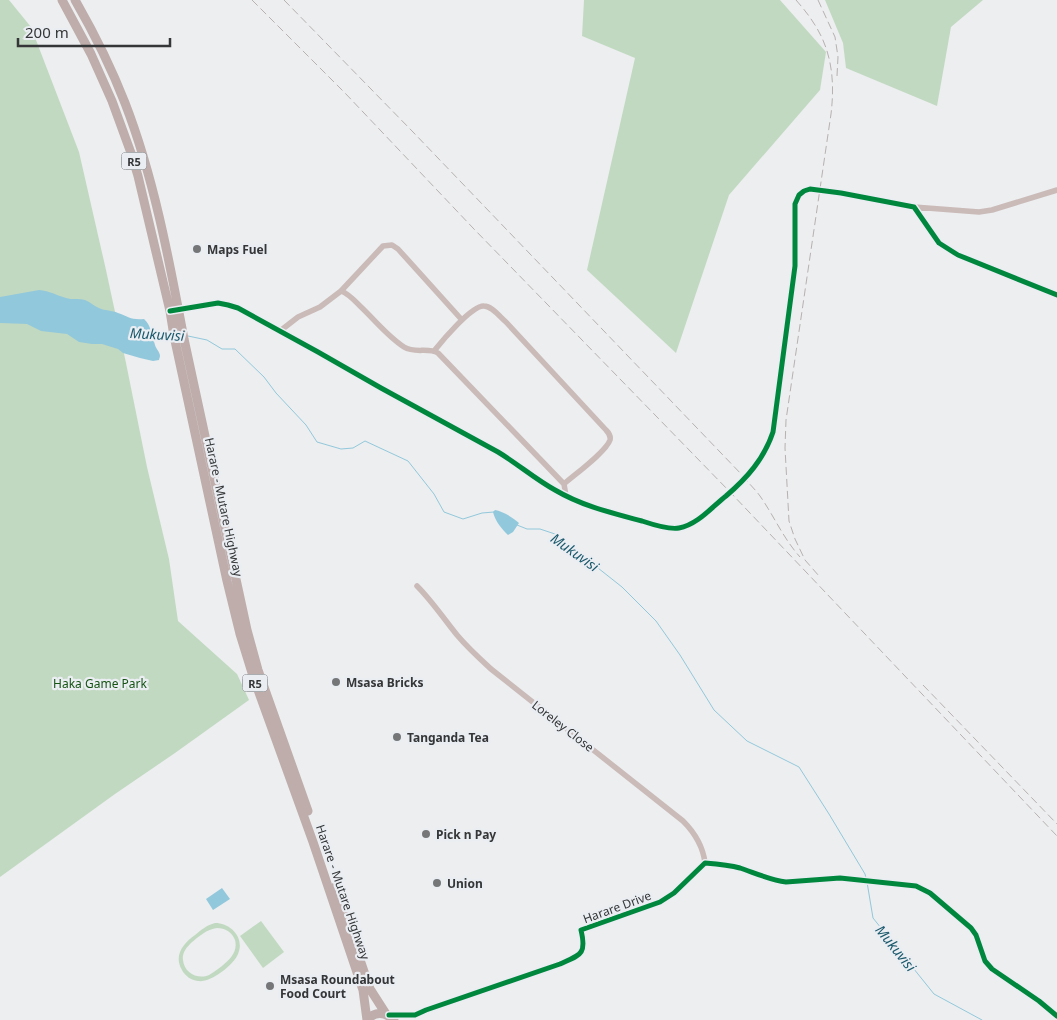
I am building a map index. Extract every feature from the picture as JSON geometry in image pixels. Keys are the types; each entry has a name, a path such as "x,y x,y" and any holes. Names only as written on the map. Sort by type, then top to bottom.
{"highway":[{"name":"Harare - Mutare Highway","path":"62,0 91,54 123,128 175,310"},
{"name":"Harare - Mutare Highway","path":"75,0 104,52 133,124 146,166 165,242 179,335 225,571 240,634 363,990 367,1020"},
{"name":"Harare - Mutare Highway","path":"179,335 258,670 370,989 389,1016"},
{"name":"R5","path":"367,1020 378,1013 389,1016"}],"street":[{"path":"175,310 225,304 250,314 498,452 566,496 606,512 678,529 695,522 730,492 756,465 769,444 795,266 795,204 799,195 810,189 914,207 979,212 992,210 1057,190"},
{"path":"914,207 940,243 949,250 1057,295"},
{"path":"280,331 298,317 320,307 341,291 383,246 392,245 398,249 462,320"},
{"path":"341,291 353,298 403,346 414,350 434,351 443,357 564,484 566,496"},
{"path":"434,351 462,320 478,307 485,305 493,310 609,433 609,442 597,457 564,484"},
{"name":"Loreley Close","path":"417,586 456,635 491,669 683,821 696,837 704,855 705,863"},
{"path":"705,863 733,866 777,881 786,882 832,878 871,880 916,886 930,893 971,928 976,935 985,961 992,970 1039,1001 1057,1016"},
{"name":"Harare Drive","path":"410,1020 415,1015 426,1010 560,964 578,956 582,952 583,946 581,930 660,902 674,893 705,863"},
{"name":"Harare Drive","path":"389,1016 415,1015"}],"green space":[{"name":"Haka Game Park","path":"0,0 9,0 31,27 79,152 147,467 169,559 178,621 237,674 249,700 0,877"},
{"path":"584,0 780,0 826,52 820,90 729,195 676,353 587,270 635,58 582,36"},
{"path":"825,0 983,0 951,27 937,106 846,68 843,43"},
{"path":"261,921 284,952 263,968 240,936"},
{"path":"215,923 226,926 235,932 240,942 238,954 221,973 203,981 195,980 183,972 179,954 187,942 207,926","holes":["220,928 228,931 234,937 236,944 233,955 209,975 200,977 192,974 184,965 183,955 185,951 191,943 203,934"]}],"water":[{"path":"39,290 68,299 85,300 101,309 116,312 133,319 144,319 150,327 160,356 159,360 153,361 140,358 102,344 79,342 67,334 41,331 27,324 0,323 0,297"},
{"path":"495,510 508,515 519,523 513,532 508,535 501,527 494,515 493,512"},
{"path":"222,888 230,899 213,910 206,899"}],"waterway":[{"name":"Mukuvisi","path":"152,332 169,334"},
{"name":"Mukuvisi","path":"188,336 207,340 222,349 235,349 264,377 276,393 306,425 317,442 341,449 353,448 365,441 408,461 434,494 444,512 463,519 482,513 494,512"},
{"name":"Mukuvisi","path":"517,525 527,529 540,529 555,534 622,587 656,621 680,655 714,710 747,741 799,767 866,878"},
{"name":"Mukuvisi","path":"867,882 873,918 934,994 982,1020"}],"railway":[{"path":"252,0 345,93 473,228 730,492 1057,836"},
{"path":"284,0 744,477 760,496 800,557"},
{"path":"796,0 811,19 824,44 831,66 833,90 786,420 785,448 789,521 805,560 819,576"},
{"path":"818,0 835,37 838,57 837,76"},
{"path":"923,685 1057,824"}],"cycle path":[{"path":"170,311 218,303 238,308 498,452 565,496 608,512 660,526 679,528 698,519 741,482 760,459 773,432 795,266 795,204 799,195 804,191 810,189 841,193 914,207 939,243 958,255 1057,295"},
{"path":"389,1015 415,1015 573,958 582,949 583,938 581,930 660,902 674,893 705,863 736,867 786,882 840,878 916,886 930,893 971,928 976,935 985,961 992,969 1039,1001 1057,1016"}],"place":[{"name":"Maps Fuel","path":"197,249"},
{"name":"Msasa Bricks","path":"336,682"},
{"name":"Tanganda Tea","path":"397,737"},
{"name":"Pick n Pay","path":"426,834"},
{"name":"Union","path":"437,883"},
{"name":"Msasa Roundabout Food Court","path":"270,986"}]}
